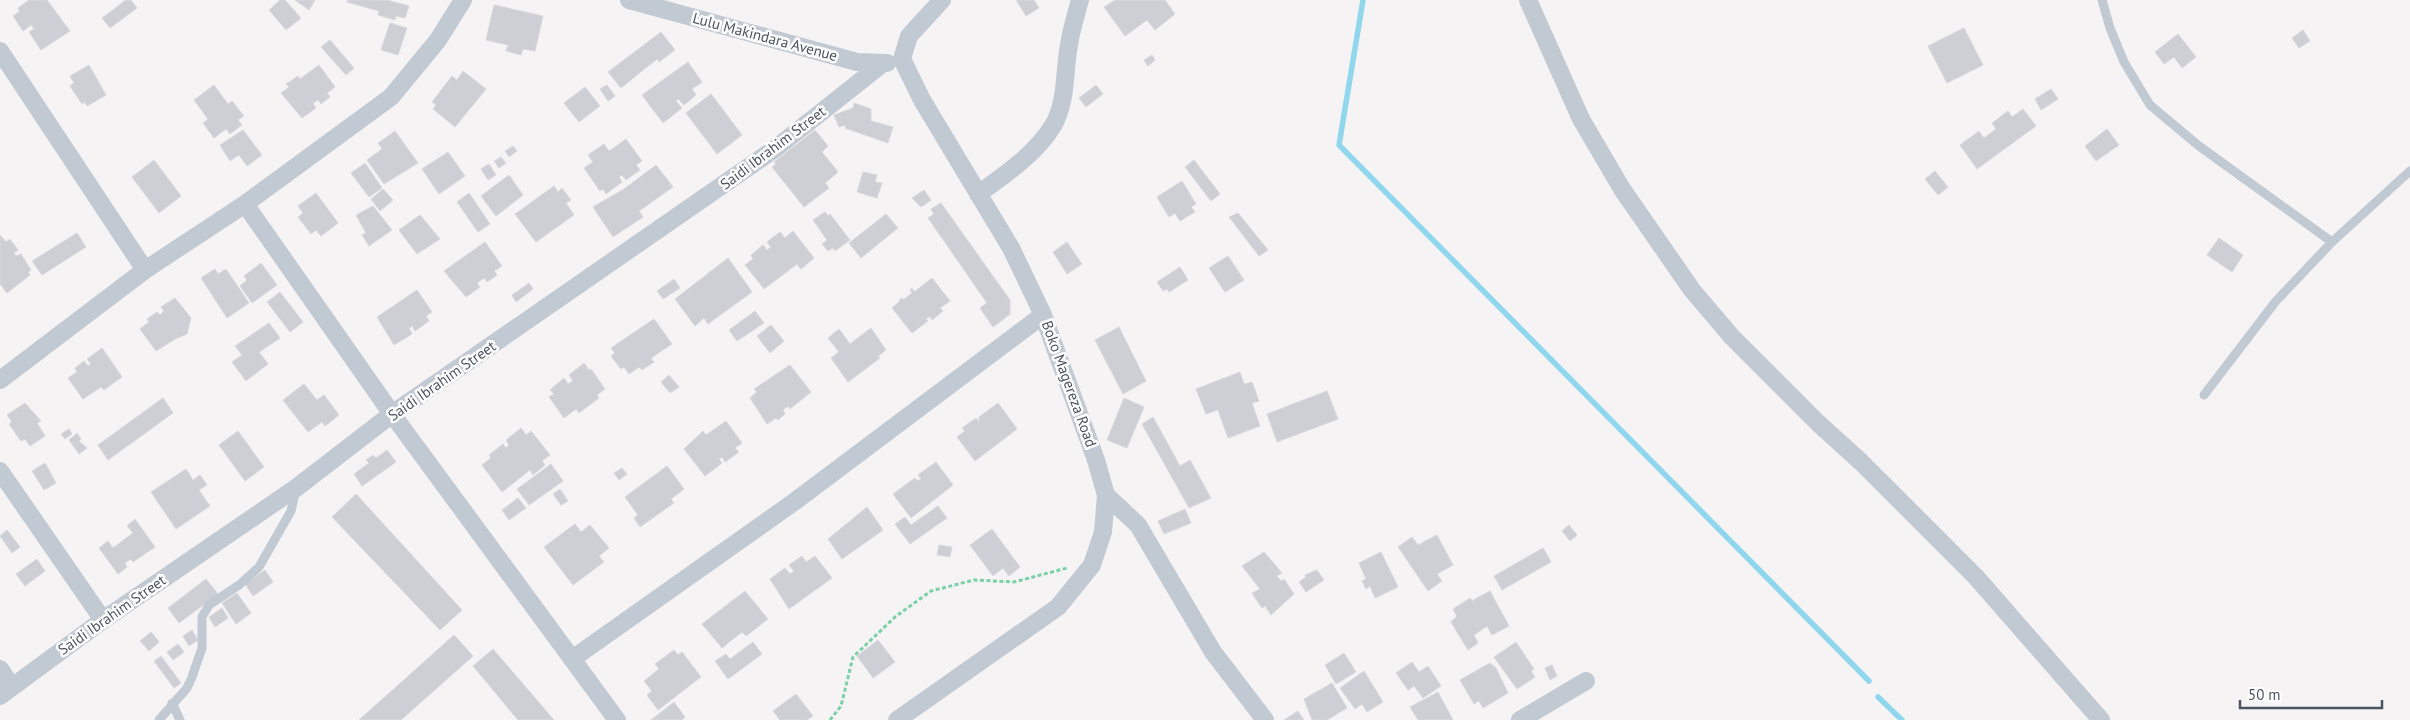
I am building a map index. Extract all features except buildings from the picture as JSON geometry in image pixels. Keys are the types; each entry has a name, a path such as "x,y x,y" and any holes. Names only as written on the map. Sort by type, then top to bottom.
{"street":[{"path":"0,380 145,270 245,204 391,98 438,40 463,0"},
{"name":"Lulu Makindara Avenue","path":"629,0 857,62 882,64 902,59"},
{"path":"902,59 909,36 942,0"},
{"path":"978,194 1016,166 1036,146 1054,123 1062,100 1069,44 1080,0"},
{"path":"1528,0 1581,119 1622,189 1692,290 1732,337 1818,423 1862,462 1976,577 2101,720"},
{"path":"0,51 145,270"},
{"name":"Boko Magereza Road","path":"897,720 1058,607 1092,565 1103,532 1106,495 1096,460 1043,315 1011,248 922,100 902,59"},
{"name":"Saidi Ibrahim Street","path":"6,692 103,620 296,488 392,414 776,148 882,64"},
{"path":"245,204 392,414 617,720"},
{"path":"572,659 794,502 1043,315"},
{"path":"0,471 103,620"},
{"path":"1106,495 1138,525 1213,652 1265,720"},
{"path":"0,669 6,692"},
{"path":"1520,720 1586,681"}],"lane":[{"path":"2102,0 2110,28 2124,62 2150,105 2199,146 2332,242"},
{"path":"2204,394 2276,301 2332,242 2410,170"},
{"path":"159,720 186,688 192,677 202,648 202,617 209,605 239,585 259,567 281,532 291,511 296,488"},
{"path":"172,703 180,720"}],"path":[{"path":"830,720 840,706 853,657 895,617 931,591 974,580 1014,582 1057,569 1092,565"}],"waterway":[{"path":"1363,0 1339,145 1869,681"},
{"path":"1878,697 1902,720"}]}
